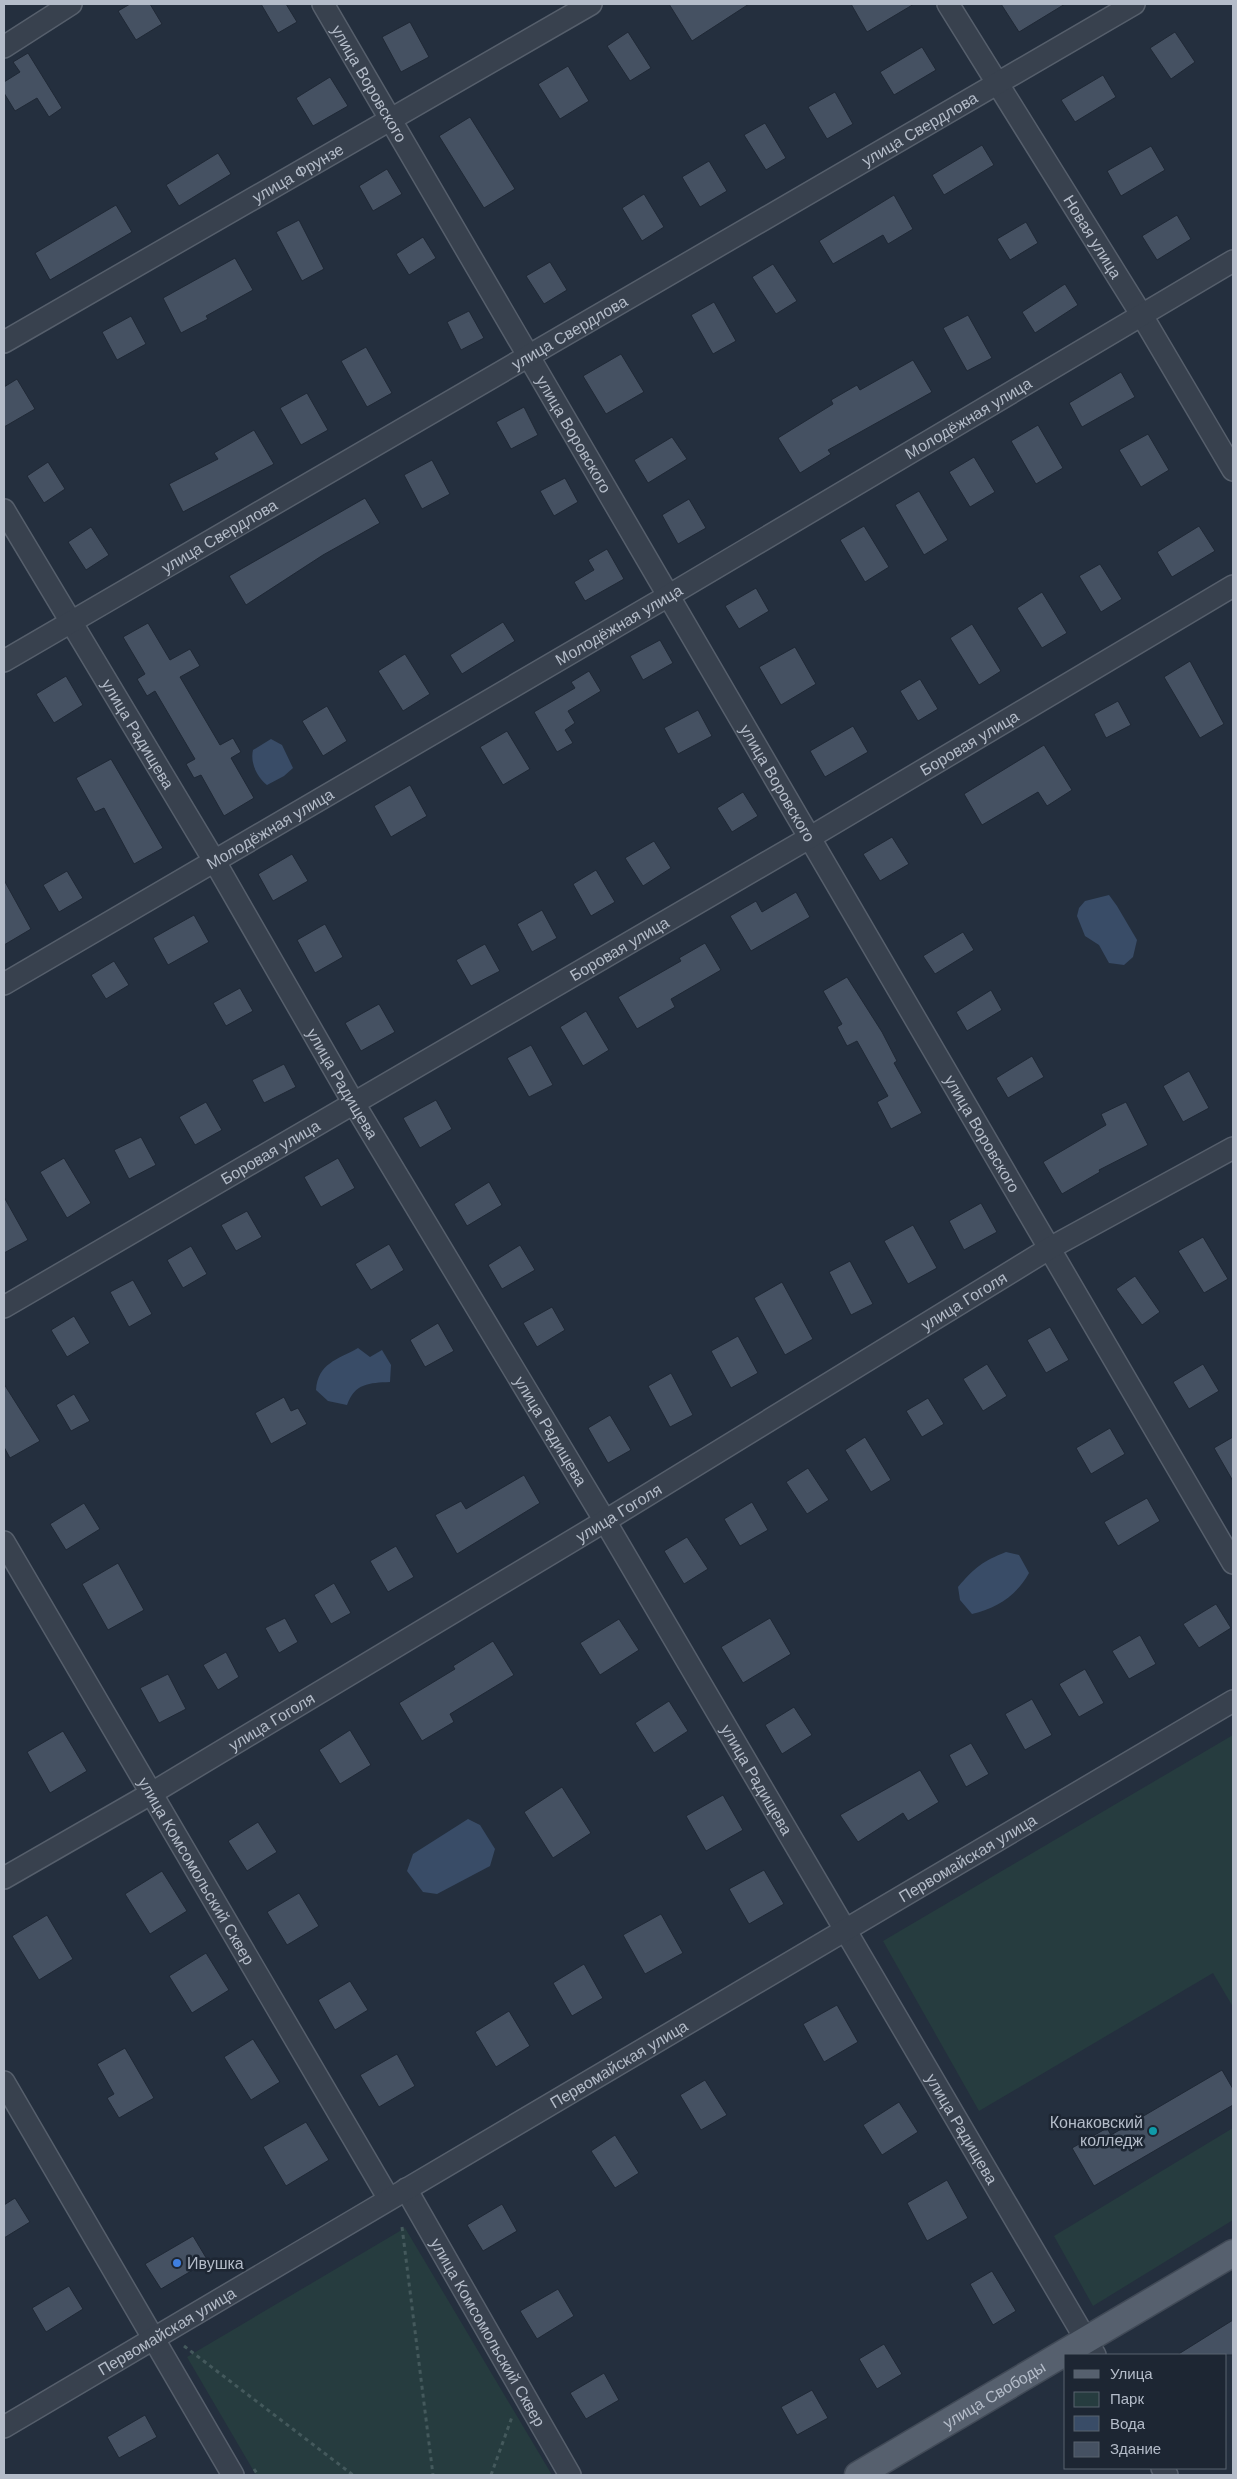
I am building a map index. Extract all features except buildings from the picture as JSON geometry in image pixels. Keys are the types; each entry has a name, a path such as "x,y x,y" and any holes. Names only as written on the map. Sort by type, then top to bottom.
{"main road":[{"name":"улица Свободы","path":"1080,2354 1233,2253"},
{"name":"улица Свободы","path":"858,2475 1064,2363"}],"street":[{"path":"4,47 71,4"},
{"name":"улица Воровского","path":"323,4 1233,1563"},
{"name":"улица Фрунзе","path":"4,342 591,4"},
{"name":"Новая улица","path":"948,4 1141,314 1233,470"},
{"name":"улица Свердлова","path":"4,661 1134,4"},
{"name":"Молодёжная улица","path":"4,984 668,596 1233,261"},
{"name":"улица Радищева","path":"4,510 214,862 353,1102 605,1521 1091,2348"},
{"name":"Боровая улица","path":"4,1306 809,838 1233,586"},
{"name":"улица Гоголя","path":"4,1878 152,1793 605,1521 1050,1248 1233,1148"},
{"name":"улица Комсомольский Сквер","path":"4,1542 152,1793 570,2475"},
{"name":"Первомайская улица","path":"4,2427 1233,1701"},
{"path":"4,2082 233,2475"}],"path":[{"path":"402,2226 433,2475"},
{"path":"182,2344 190,2339"},
{"path":"182,2344 191,2360"},
{"path":"182,2344 354,2475"},
{"path":"491,2475 514,2412"},
{"path":"253,2467 258,2475"}],"green space":[{"path":"1233,1735 1233,2007 1213,1973 979,2111 883,1941"},
{"path":"1233,2128 1233,2220 1093,2306 1054,2236"},
{"path":"405,2228 552,2475 256,2475 187,2357"}],"water":[{"path":"271,739 282,745 293,768 284,776 267,785 255,769 252,755 253,750"},
{"path":"1109,895 1137,940 1133,957 1124,965 1109,963 1099,945 1085,936 1077,916 1079,908 1085,901"},
{"path":"358,1348 370,1357 382,1350 391,1365 390,1382 369,1384 359,1388 354,1392 347,1405 328,1401 316,1390 320,1374 330,1363"},
{"path":"1006,1552 1019,1555 1029,1573 1018,1588 1005,1600 990,1608 972,1614 960,1600 958,1587 979,1566"},
{"path":"468,1819 480,1825 495,1849 490,1866 437,1894 423,1892 407,1871 413,1854"}],"place":[{"name":"Конаковский колледж","path":"1153,2131"},
{"name":"Ивушка","path":"177,2263"}]}
